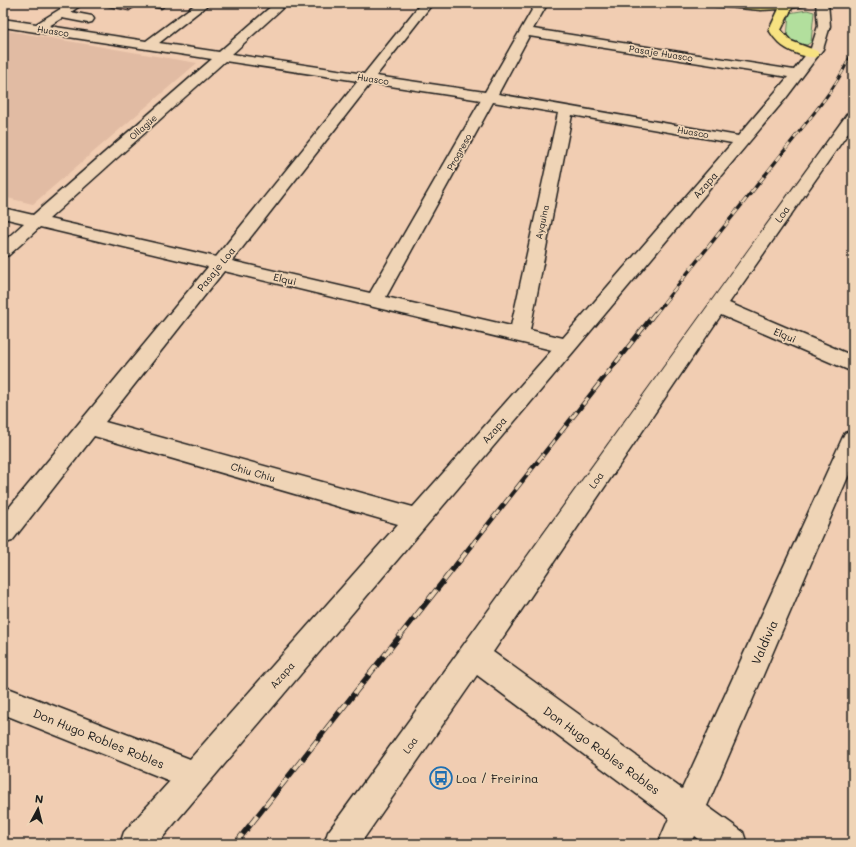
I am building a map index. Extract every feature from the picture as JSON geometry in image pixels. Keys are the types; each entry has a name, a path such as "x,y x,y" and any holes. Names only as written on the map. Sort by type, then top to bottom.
{"main road":[{"path":"716,3 762,7 772,4 804,3"},
{"path":"787,4 775,30 780,38 790,46 813,54"}],"street":[{"path":"38,28 78,3"},
{"path":"148,45 204,3"},
{"name":"Ollagüe","path":"3,251 282,3"},
{"name":"Pasaje Loa","path":"3,533 220,264 427,3"},
{"name":"Progreso","path":"376,300 542,3"},
{"name":"Azapa","path":"136,844 743,141 817,49 824,26 822,3"},
{"path":"60,14 88,19"},
{"name":"Huasco","path":"3,23 367,78 566,110 743,141"},
{"name":"Pasaje Huasco","path":"526,32 797,74"},
{"name":"Ayquina","path":"519,334 566,110"},
{"name":"Loa","path":"340,844 474,655 717,306 851,121"},
{"name":"Elqui","path":"3,213 567,346"},
{"name":"Elqui","path":"717,306 853,364"},
{"name":"Chiu Chiu","path":"89,426 417,519"},
{"name":"Valdivia","path":"674,844 853,439"},
{"name":"Don Hugo Robles Robles","path":"474,655 731,844"},
{"name":"Don Hugo Robles Robles","path":"3,700 195,776"}],"shaded area":[{"path":"3,30 197,63 33,204 3,197"}],"green space":[{"path":"807,10 814,12 811,42 807,45 798,44 787,39 789,13"}],"railway":[{"path":"795,137 835,85 853,50"},
{"path":"655,314 796,136"},
{"path":"471,546 655,313"},
{"path":"235,844 472,545"}],"place":[{"name":"Loa / Freirina","path":"441,778"}]}
